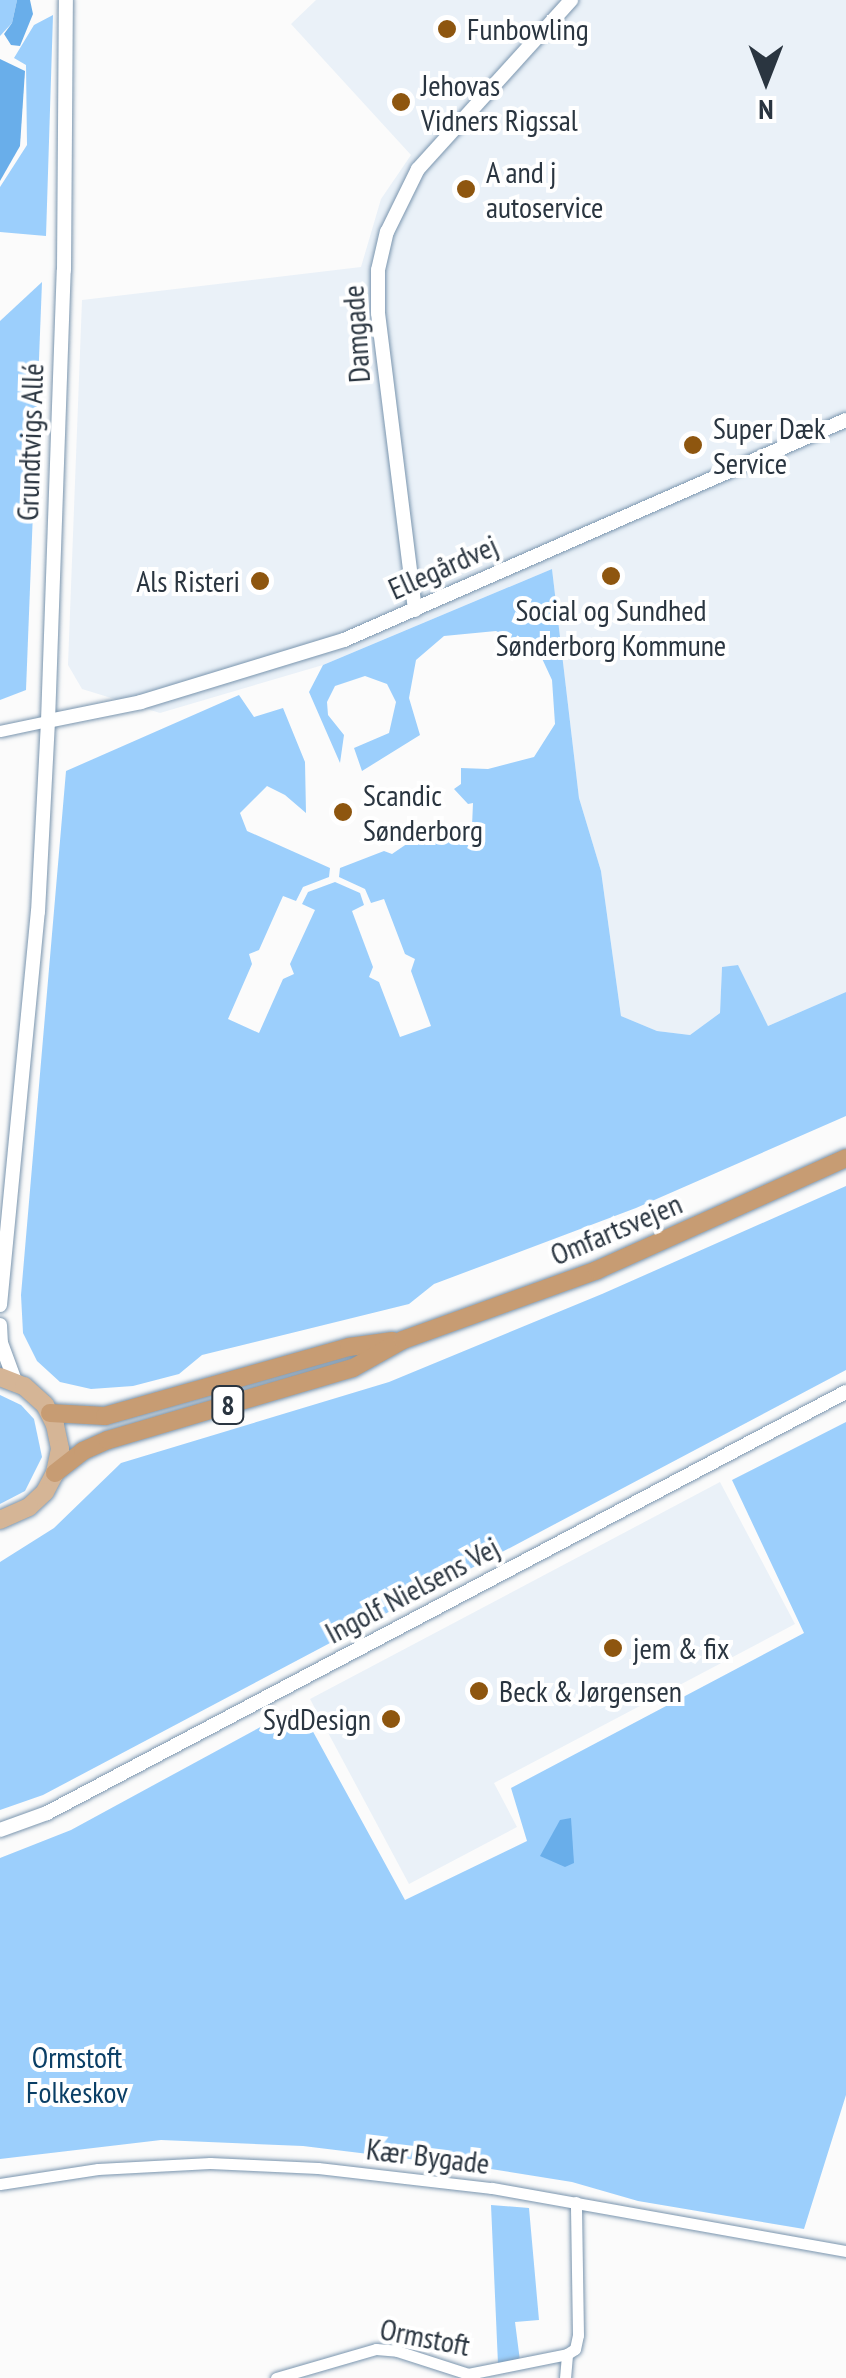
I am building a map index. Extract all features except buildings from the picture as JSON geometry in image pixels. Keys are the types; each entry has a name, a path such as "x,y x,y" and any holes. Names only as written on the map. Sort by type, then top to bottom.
{"highway":[{"name":"Omfartsvejen","path":"55,1473 83,1451 108,1440 353,1368 403,1340 597,1270 846,1158"},
{"name":"Omfartsvejen","path":"50,1413 105,1416 349,1347 403,1340"}],"main road":[{"path":"8,1379 32,1391 50,1413 60,1449 55,1473"},
{"name":"8","path":"0,1520 38,1500 55,1473"}],"street":[{"name":"Grundtvigs Allé","path":"0,1305 38,912 48,720 64,270 66,0"},
{"name":"Damgade","path":"416,610 378,314 378,270 387,232 418,170 571,0"},
{"name":"Ellegårdvej","path":"48,720 141,702 280,663 416,610 846,420"},
{"path":"0,731 48,720"},
{"path":"0,1324 8,1379"},
{"name":"Ingolf Nielsens Vej","path":"0,1830 46,1814 846,1392"},
{"name":"Kær Bygade","path":"0,2184 98,2169 210,2162 409,2177 576,2202 846,2251"},
{"path":"566,2378 567,2354 575,2349 578,2335 576,2202"},
{"name":"Ormstoft","path":"276,2378 376,2349 468,2374 567,2354"}],"shaded area":[{"path":"17,0 30,0 33,14 20,46 11,45 4,34 12,23"},
{"path":"316,0 846,0 846,992 768,1026 737,965 722,968 720,1013 690,1035 657,1031 621,1016 601,871 579,798 552,569 323,665 160,713 82,689 68,665 82,300 361,267 381,199 411,155 291,24"},
{"path":"0,59 25,71 20,146 0,181"},
{"path":"720,1482 795,1624 494,1783 517,1827 409,1884 310,1699"},
{"path":"571,1818 574,1863 565,1867 540,1856 560,1820"}],"green space":[{"path":"0,0 17,0 12,23 0,36"},
{"path":"53,15 46,236 0,232 0,187 27,145 26,65 14,58 34,25"},
{"path":"42,282 26,690 0,700 0,321"},
{"path":"552,569 579,798 601,871 621,1016 657,1031 690,1035 720,1013 722,967 738,965 768,1026 846,992 846,1116 636,1208 434,1284 409,1304 202,1355 179,1374 133,1386 91,1389 60,1382 37,1361 23,1333 21,1295 66,771 239,695 254,717 283,708 305,762 306,813 267,786 240,813 247,831 330,868 329,877 303,887 296,901 283,896 259,950 249,954 252,964 228,1019 259,1033 283,979 294,974 290,964 315,910 302,904 308,892 335,882 360,893 364,905 352,911 373,967 369,977 379,982 400,1037 431,1026 411,971 415,959 405,954 384,899 371,903 365,889 339,877 340,868 384,851 392,854 414,839 459,823 461,828 472,826 473,803 468,804 454,789 461,784 461,768 488,769 534,757 555,724 552,680 539,652 496,631 444,636 416,660 409,698 420,735 362,771 354,748 389,733 396,702 387,684 365,676 335,686 327,702 328,715 344,735 340,763 309,692 323,665"},
{"path":"846,1186 846,1370 43,1795 0,1810 0,1562 54,1528 121,1463 389,1382 602,1294"},
{"path":"0,1395 21,1405 34,1419 42,1457 25,1491 0,1504"},
{"name":"Ormstoft Folkeskov","path":"846,1422 846,2095 804,2229 638,2201 572,2182 303,2146 161,2140 0,2159 0,1858 71,1830 299,1706 405,1900 527,1841 511,1788 804,1633 732,1480"},
{"path":"491,2205 529,2208 539,2320 515,2322 520,2361 498,2364"}],"place":[{"name":"Funbowling","path":"447,29"},
{"name":"Jehovas Vidners Rigssal","path":"401,102"},
{"name":"A and j autoservice","path":"466,189"},
{"name":"Super Dæk Service","path":"693,445"},
{"name":"Social og Sundhed Sønderborg Kommune","path":"611,576"},
{"name":"Als Risteri","path":"260,581"},
{"name":"Scandic Sønderborg","path":"343,812"},
{"name":"jem & fix","path":"613,1648"},
{"name":"Beck & Jørgensen","path":"479,1691"},
{"name":"SydDesign","path":"391,1719"}]}
